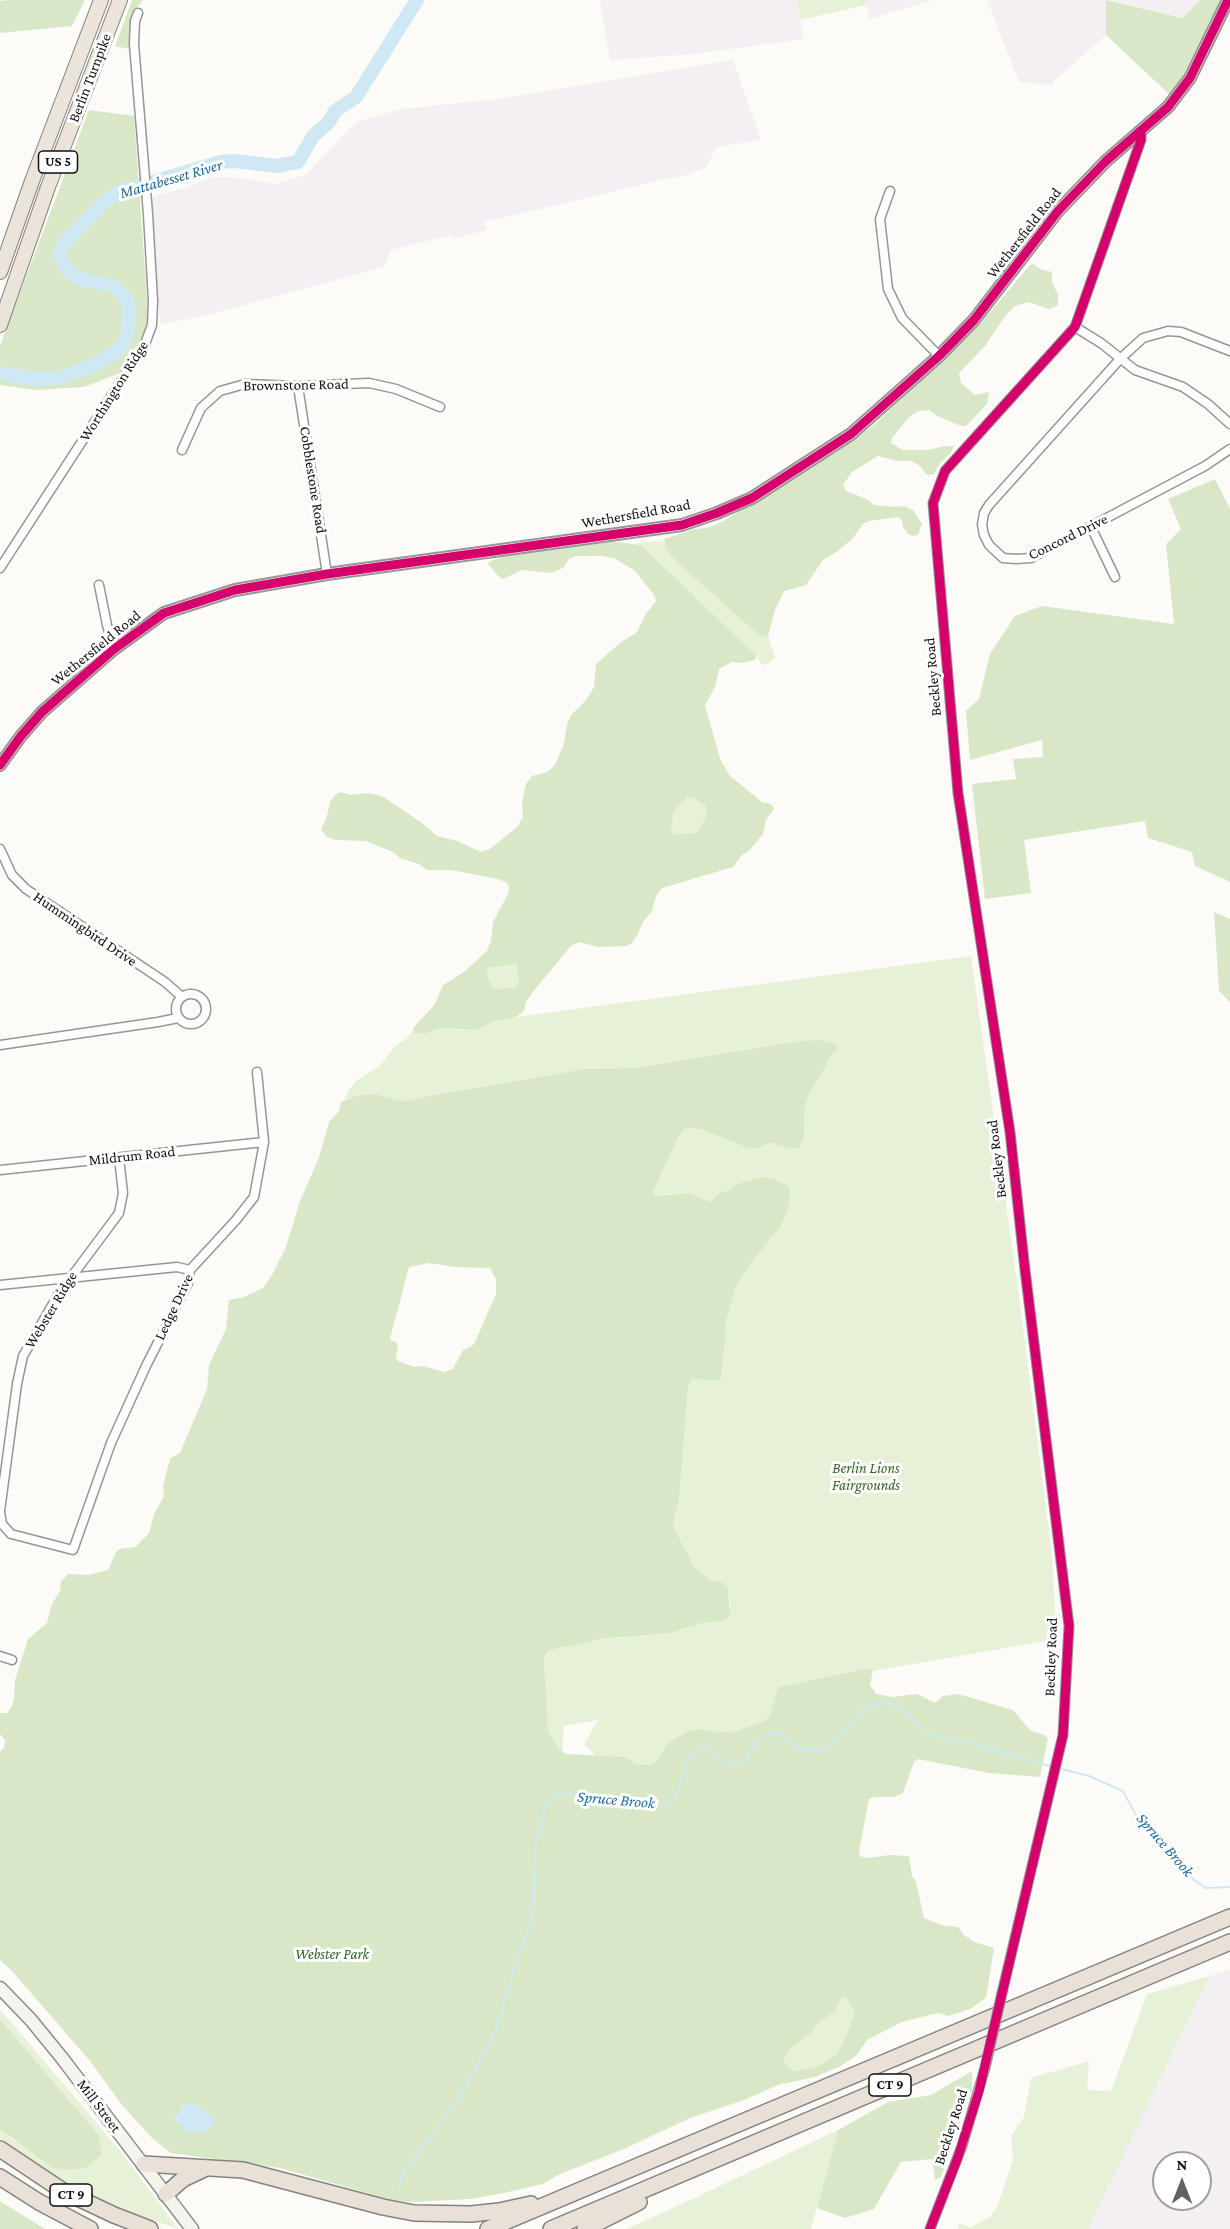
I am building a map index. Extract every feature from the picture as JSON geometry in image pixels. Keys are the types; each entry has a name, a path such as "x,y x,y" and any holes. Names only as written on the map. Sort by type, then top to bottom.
{"highway":[{"name":"Berlin Turnpike","path":"0,272 101,0"},
{"name":"Berlin Turnpike","path":"0,325 48,187 120,0"},
{"name":"CT 9","path":"488,2229 1230,1917"},
{"name":"CT 9","path":"551,2229 1230,1942"},
{"name":"CT 9","path":"0,2149 33,2173 70,2194 150,2229"},
{"path":"144,2164 253,2172 383,2207 423,2214 485,2213 572,2195"},
{"path":"585,2229 687,2179 704,2164"},
{"path":"166,2194 190,2174 209,2167"},
{"name":"CT 9","path":"0,2178 90,2229"},
{"path":"0,2183 17,2189"}],"main road":[{"name":"Mill Street","path":"0,1988 46,2038 192,2229"}],"street":[{"name":"Wethersfield Road","path":"0,765 42,712 114,649 165,613 235,590 327,574 682,525 752,498 851,434 939,356 974,320 1058,211 1106,161 1168,107 1190,78 1227,0"},
{"name":"Worthington Ridge","path":"0,568 149,334 153,316 153,301 133,31 138,13"},
{"name":"Beckley Road","path":"930,2229 962,2146 984,2068 1055,1771 1063,1735 1069,1626 1010,1132 958,793 933,504 945,471 1075,327 1141,140 1141,131"},
{"path":"890,191 880,219 888,289 902,318 939,356"},
{"path":"1075,327 1101,343 1135,370 1184,387 1230,424"},
{"name":"Concord Drive","path":"1230,351 1195,336 1168,331 1143,338 1120,359 989,505 984,513 982,525 984,536 997,554 1016,559 1031,558 1205,466 1230,449"},
{"name":"Brownstone Road","path":"182,450 201,408 220,391 245,384 298,386 369,383 396,389 440,407"},
{"name":"Cobblestone Road","path":"298,386 327,574"},
{"path":"1091,527 1115,577"},
{"path":"99,585 114,649"},
{"name":"Hummingbird Drive","path":"0,849 12,875 26,889 165,982 182,997 190,994 199,997 205,1004 206,1012 201,1020 193,1024 185,1023 178,1018 0,1045"},
{"path":"178,1018 176,1007 182,997"},
{"name":"Ledge Drive","path":"73,1550 111,1443 146,1366 188,1283 190,1270 254,1197 264,1142 257,1072"},
{"name":"Mildrum Road","path":"0,1170 264,1142"},
{"name":"Webster Ridge","path":"73,1550 11,1534 2,1524 0,1512 17,1384 23,1356 70,1277 119,1213 123,1193 119,1158"},
{"path":"0,1285 177,1267 190,1270"},
{"path":"0,1656 12,1660"}],"shaded area":[{"path":"600,0 797,0 803,39 694,54 610,60"},
{"path":"864,0 933,0 870,19"},
{"path":"987,0 1106,0 1106,35 1050,85 1019,82"},
{"path":"1111,0 1200,0 1184,18"},
{"path":"733,60 761,140 716,147 707,167 684,176 485,222 487,230 453,239 452,235 391,250 384,267 200,317 160,324 149,197 186,188 212,177 244,178 275,184 305,175 356,122 401,109 499,99"},
{"path":"1230,1969 1230,2229 1088,2229 1210,1976"}],"green space":[{"path":"85,0 72,26 0,33 0,1"},
{"path":"132,0 143,0 131,16 129,49 115,46"},
{"path":"797,0 864,0 866,5 800,20"},
{"path":"1106,0 1183,18 1200,0 1221,0 1183,75 1170,95 1106,35"},
{"path":"89,110 134,116 148,313 145,336 120,373 84,387 36,390 0,385 0,346"},
{"path":"1033,264 1040,269 1052,272 1058,305 1049,309 1029,302 1015,306 1005,316 985,346 959,373 961,383 975,395 989,392 987,404 966,426 937,416 929,410 919,411 910,416 892,438 891,443 903,450 928,450 954,446 933,475 926,474 920,466 911,461 878,456 852,472 843,485 846,491 875,505 904,506 913,510 922,524 918,535 908,534 903,527 902,520 898,517 863,524 853,538 823,560 806,585 784,591 766,638 758,634 679,564 666,549 664,539 710,527 723,521 838,451 873,426 980,324"},
{"path":"1215,479 1230,509 1230,882 1195,866 1192,852 1148,838 1145,821 1024,840 1031,893 985,899 972,784 1016,779 1013,759 1043,757 1042,740 970,760 966,711 979,699 990,654 1015,616 1042,606 1174,624 1166,544 1181,529 1168,499"},
{"path":"602,540 641,545 756,655 755,660 732,662 719,669 715,687 705,705 720,759 730,776 762,802 771,804 774,808 766,820 763,834 733,867 662,888 656,896 652,911 631,944 598,947 580,942 571,946 536,988 526,1002 524,1011 516,1017 492,1022 476,1030 440,1028 424,1034 414,1033 413,1028 435,1004 443,985 464,972 487,951 491,941 493,922 509,892 509,887 507,883 498,879 451,870 427,870 419,864 400,858 393,852 366,841 336,840 327,837 321,830 330,802 336,794 341,792 350,795 367,793 382,796 437,836 457,841 481,852 490,849 517,827 523,817 522,803 526,784 532,776 547,772 555,765 564,744 571,715 586,700 594,687 596,664 637,632 656,601 655,596 635,571 614,558 575,556 569,559 563,568 551,573 522,570 503,579 488,564 501,557","holes":["691,797 705,805 706,816 697,833 673,834 671,830 673,812 685,799","517,964 519,980 517,987 493,989 487,973 488,968"]},
{"path":"664,541 664,544 766,638 768,636 775,657 772,660 766,665 762,664 753,652 641,545 636,543"},
{"path":"691,797 705,805 706,816 697,833 673,834 670,830 673,811 685,799"},
{"path":"1214,912 1230,919 1230,1002 1219,991"},
{"name":"Berlin Lions Fairgrounds","path":"971,956 1020,1303 1052,1557 1057,1639 873,1671 869,1668 778,1687 770,1715 763,1722 730,1733 699,1729 667,1743 657,1761 648,1765 638,1764 625,1757 596,1756 584,1745 598,1720 564,1726 561,1765 612,1791 818,1747 0,1931 547,1728 544,1660 547,1652 599,1639 670,1633 702,1623 721,1621 730,1606 728,1587 724,1583 709,1579 694,1566 676,1532 673,1521 679,1501 688,1388 692,1379 718,1381 726,1322 735,1288 751,1263 781,1226 788,1210 788,1186 774,1179 735,1185 721,1192 710,1202 690,1193 656,1196 653,1192 684,1129 703,1130 748,1148 776,1143 790,1148 804,1134 807,1099 835,1052 805,1042 794,1042 635,1068 584,1069 401,1101 376,1094 345,1099 357,1080 379,1067 394,1047 407,1038 413,1030 418,1034 423,1034 440,1028 476,1030 492,1022 516,1017"},
{"path":"517,964 519,980 517,987 493,989 487,973 488,968"},
{"name":"Webster Park","path":"820,1040 835,1044 837,1048 807,1099 804,1134 799,1148 771,1143 757,1148 748,1148 703,1130 684,1129 653,1192 656,1196 690,1193 710,1202 721,1192 735,1185 761,1177 774,1179 788,1186 790,1190 788,1210 781,1226 751,1263 735,1288 726,1322 721,1378 718,1381 692,1379 688,1388 679,1501 673,1521 676,1532 694,1566 709,1579 724,1583 728,1587 730,1616 721,1621 702,1623 670,1633 599,1639 547,1652 544,1660 548,1731 558,1748 566,1754 625,1757 638,1764 648,1765 657,1761 667,1743 689,1731 699,1729 730,1733 763,1722 770,1715 778,1687 869,1668 873,1671 870,1685 876,1694 893,1697 917,1694 935,1703 943,1696 958,1694 1013,1710 1031,1731 1048,1738 1040,1777 989,1773 918,1759 914,1762 903,1793 894,1797 869,1799 859,1851 860,1856 867,1858 890,1855 909,1856 924,1918 940,1925 958,1927 974,1942 994,1948 986,1998 970,2009 949,2016 938,2013 902,2022 867,2040 856,2056 839,2067 815,2077 778,2085 744,2100 690,2118 626,2148 558,2175 543,2184 504,2193 471,2199 409,2202 388,2199 280,2168 171,2153 152,2138 122,2105 90,2061 0,1960 0,1752 4,1748 5,1740 0,1734 0,1713 7,1713 11,1708 14,1700 15,1680 28,1639 47,1623 52,1604 60,1591 61,1581 68,1574 88,1575 108,1570 116,1552 120,1549 135,1547 149,1533 154,1514 164,1496 163,1487 171,1458 180,1453 207,1389 209,1365 226,1329 229,1300 244,1297 263,1288 273,1273 286,1247 300,1201 318,1160 329,1122 339,1111 341,1102 356,1096 376,1094 401,1101 584,1069 635,1068 794,1042","holes":["429,1263 455,1267 490,1268 496,1279 496,1294 475,1342 463,1350 453,1369 444,1372 423,1366 414,1367 398,1361 396,1359 398,1344 390,1339 409,1267","846,1997 855,2013 836,2055 815,2068 793,2071 783,2061 792,2046 810,2034 816,2026 836,2010 841,1998","192,2103 201,2109 209,2129 187,2133 175,2118 183,2106"]},
{"path":"1210,1976 1088,2229 959,2229 957,2223 971,2227 990,2217 997,2207 1013,2159 1011,2136 1024,2117 1031,2078 1089,2061 1087,2090 1111,2091 1147,1994"},
{"path":"846,1997 855,2013 836,2055 815,2068 793,2071 783,2061 792,2046 810,2034 816,2026 836,2010 841,1998"},
{"path":"0,2009 122,2153 178,2229 103,2202 45,2171 0,2138 0,2129 14,2141 98,2134 0,2019"},
{"path":"0,2019 98,2134 102,2154 87,2167 72,2170 53,2168 0,2129"},
{"path":"972,2071 972,2089 941,2177 935,2180 932,2159 901,2162 874,2209 845,2218 817,2208 838,2130 888,2102 931,2095"},
{"path":"838,2130 811,2229 626,2229 669,2210"},
{"path":"0,2201 45,2229 0,2229"}],"water":[{"path":"187,2103 192,2103 214,2117 213,2126 209,2129 187,2133 175,2116"}],"waterway":[{"name":"Mattabesset River","path":"0,373 36,379 58,378 95,365 116,352 124,342 128,330 129,306 126,298 114,286 83,280 69,273 60,256 65,242 105,201 121,191 221,162 235,161 276,166 298,162 313,136 329,122 335,111 356,97 417,0"},
{"name":"Spruce Brook","path":"398,2191 403,2174 460,2096 495,2032 517,1960 532,1921 535,1848 546,1804 552,1796 561,1793 667,1804 676,1797 687,1762 696,1751 706,1750 723,1760 741,1764 757,1741 765,1735 775,1733 782,1735 798,1747 822,1750 831,1745 863,1709 879,1703 890,1704 902,1709 921,1727 934,1735 1053,1767"},
{"name":"Spruce Brook","path":"1058,1768 1089,1776 1123,1791 1139,1821 1155,1835 1194,1880 1206,1888 1230,1887"}],"cycle path":[{"path":"0,765 42,712 114,649 164,613 235,590 327,574 682,525 752,498 851,434 939,356 974,320 1058,211 1106,161 1168,107 1190,78 1228,0"},
{"path":"930,2229 958,2157 979,2091 1063,1735 1069,1626 1010,1132 958,793 933,503 945,471 1075,327 1141,140 1141,131"}]}
